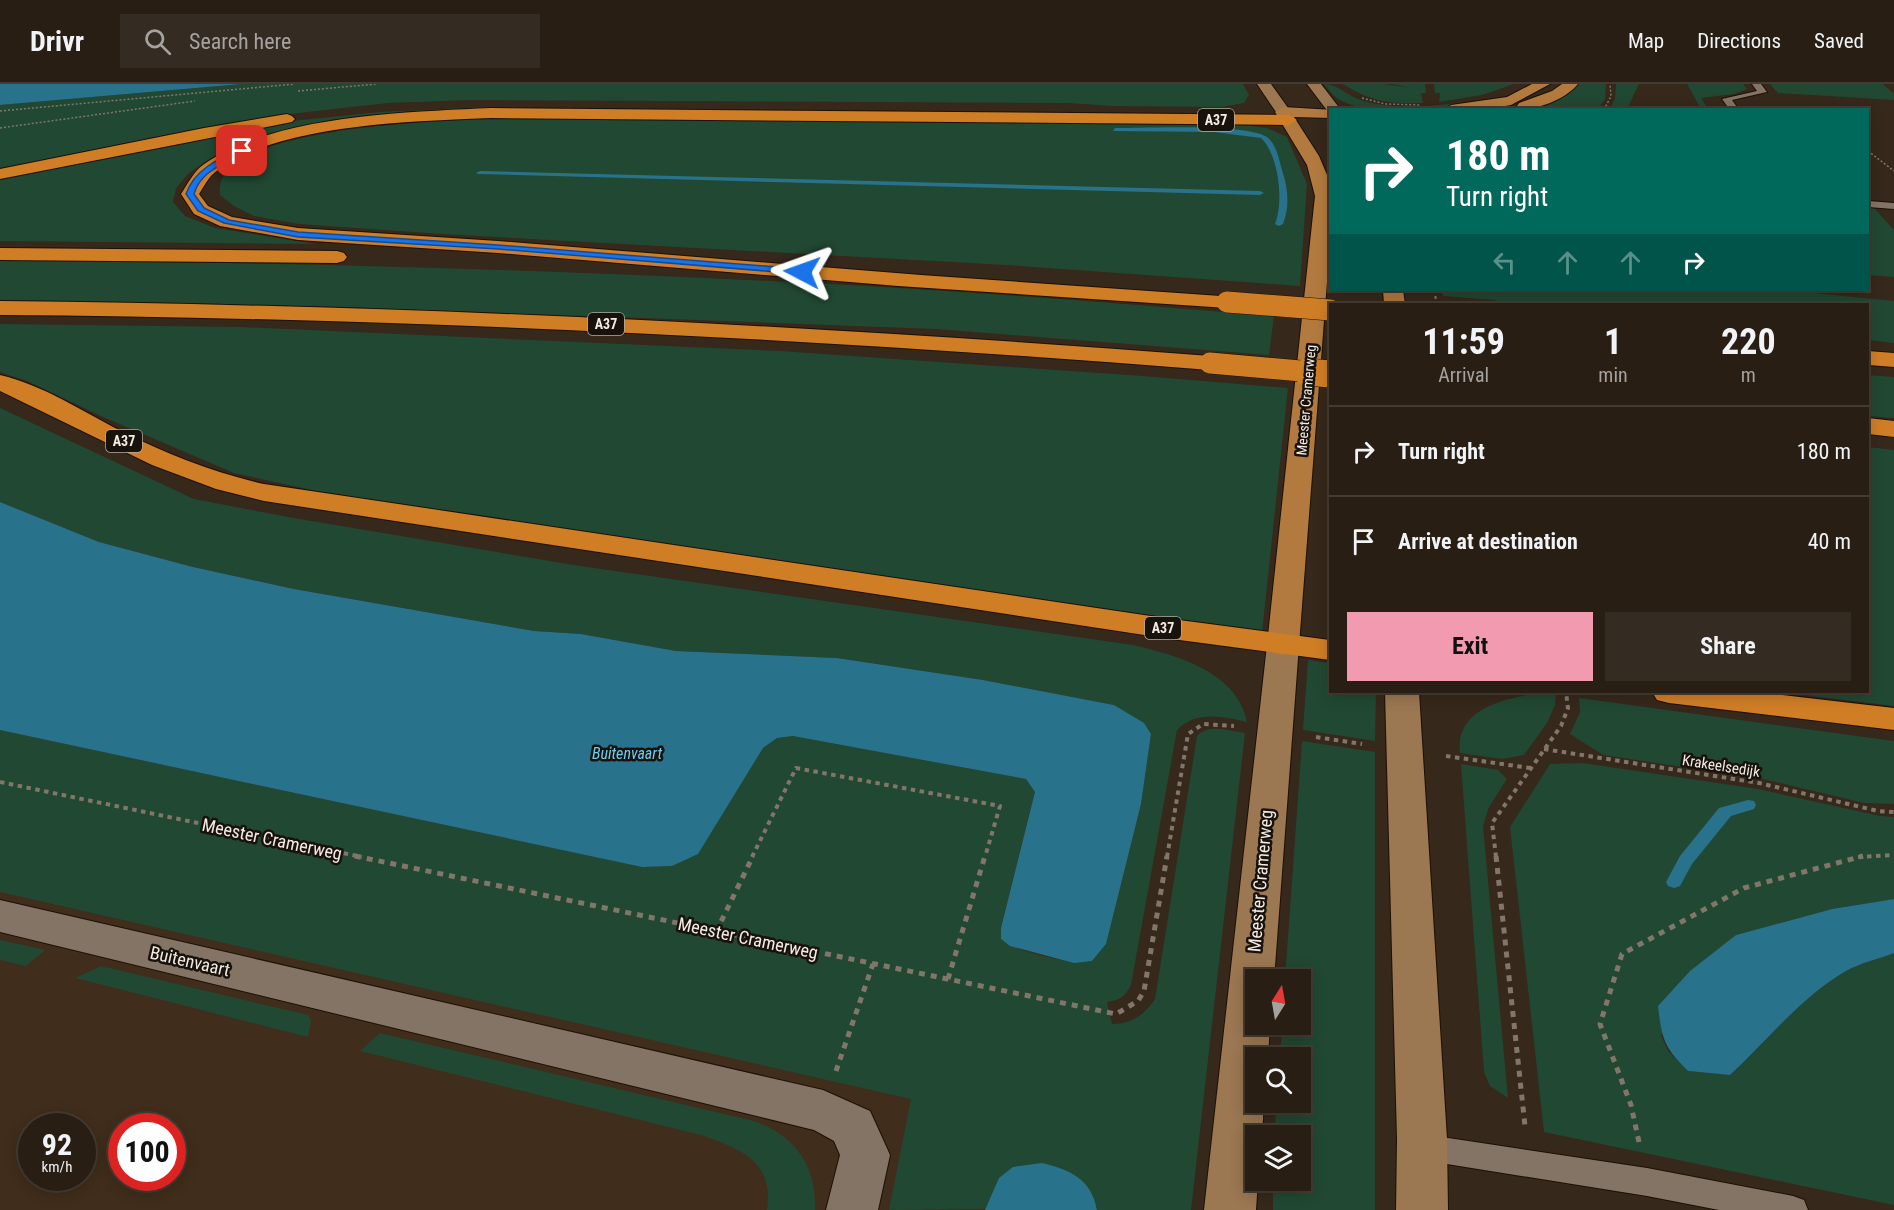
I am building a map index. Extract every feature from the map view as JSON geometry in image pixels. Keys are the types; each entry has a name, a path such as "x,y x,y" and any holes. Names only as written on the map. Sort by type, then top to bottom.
{"highway":[{"name":"A37","path":"0,174 291,118 360,109 427,105 700,105 1286,116"},
{"name":"A37","path":"1286,116 502,113 412,116 307,130 260,144 225,158 206,171 193,183 190,194 201,210 227,222 298,234 1329,310"},
{"name":"A37","path":"0,254 364,258 682,269 920,281"},
{"name":"A37","path":"0,308 317,313 705,329 1041,350 1329,374"},
{"path":"1869,358 1894,360"},
{"name":"A37","path":"0,382 181,467 210,478 252,489 360,508 1282,645 1329,650"},
{"path":"1869,426 1894,429"},
{"path":"1678,693 1894,719"}],"main road":[{"name":"Meester Cramerweg","path":"1230,1210 1273,732 1321,240 1323,198 1322,183 1317,168 1264,84"},
{"path":"1314,84 1333,108"},
{"path":"1462,108 1511,100 1543,84"},
{"path":"1515,108 1540,101 1571,84"},
{"path":"1286,116 1329,113"},
{"path":"1286,116 1329,120"},
{"path":"1402,693 1422,1147 1422,1210"}],"street":[{"name":"Buitenvaart","path":"0,916 823,1111 854,1126 865,1155 852,1210"}],"lane":[{"path":"1733,108 1726,99 1763,92 1756,84"},
{"path":"1869,204 1894,206"},
{"path":"1422,1147 1647,1182 1793,1210"}],"path":[{"path":"0,111 295,84"},
{"path":"1605,108 1611,96 1610,84"},
{"path":"1869,151 1874,150"},
{"path":"1869,152 1894,171"},
{"path":"1529,1163 1492,823 1562,726 1568,708 1566,693"},
{"name":"Meester Cramerweg","path":"0,782 1116,1014 1138,1000 1144,991 1188,734 1193,728 1202,724 1226,724 1530,768"},
{"name":"Krakeelsedijk","path":"1544,750 1759,783 1878,811 1894,812"},
{"path":"716,932 796,768 1000,806 948,980"},
{"path":"1647,1182 1631,1105 1600,1024 1622,954 1744,888 1866,855 1894,855"},
{"path":"823,1111 873,964"}],"shaded area":[{"name":"Buitenvaart","path":"0,547 1117,738 1050,1210 0,1210"}],"green space":[{"path":"242,84 1243,84 1249,95 1244,103 1221,107 1111,106 1069,103 470,100 388,103 272,116 0,168 0,105"},
{"path":"1324,84 1334,86 1361,100 1386,105 1425,106 1463,102 1467,104 1429,108 1364,108 1340,100"},
{"path":"1343,84 1384,84 1412,88 1392,84 1425,84 1426,93 1421,93 1423,103 1381,101 1363,95"},
{"path":"1434,84 1514,84 1482,95 1439,102 1440,93 1435,93"},
{"path":"1577,84 1606,84 1605,99 1599,108 1526,108"},
{"path":"1616,84 1639,84 1627,108 1610,108 1615,99"},
{"path":"1687,84 1743,84 1747,89 1734,94 1701,98 1707,108 1700,108"},
{"path":"1770,84 1883,84 1894,94 1894,100 1778,93"},
{"path":"484,107 669,111 489,110 268,136 211,158 189,173 176,188 173,202 185,216 215,228 316,244 0,241 0,177 282,122 380,112"},
{"path":"477,118 1235,124 1267,128 1287,137 1307,184 1300,286 1006,265 299,224 254,216 234,206 220,195 220,184 225,173 243,158 270,147 305,137 343,130"},
{"path":"1869,208 1874,208 1894,230 1894,277 1869,275"},
{"path":"0,260 240,263 601,273 961,292 1274,316 1269,355 936,329 344,307 0,300"},
{"path":"1442,291 1791,291 1894,301 1894,343 1869,340 1869,303 1497,303 1496,300 1443,296"},
{"path":"0,324 240,327 780,351 1288,388 1262,633 330,494 234,473 103,417 27,381 0,372"},
{"path":"1869,375 1894,377 1894,418 1869,416"},
{"path":"0,408 194,499 580,566 1133,645 1185,660 1218,678 1241,704 1247,722 1219,717 1202,717 1177,730 1131,985 1122,997 1107,1002 1112,1024 1119,1024 1137,1017 1155,999 1197,736 1213,729 1245,733 1191,1210 1097,1210 1097,1207 889,1210 911,1099 0,892 0,730 643,867 672,866 698,853 763,748 777,738 793,736 1026,779 1035,792 1001,928 1001,939 1032,953 1070,961 1092,961 1106,944 1141,804 1151,734 1114,705 983,680 837,658 676,651 581,634 534,631 294,589 193,567 99,542 0,502"},
{"path":"1869,447 1894,450 1894,706 1788,693 1869,693"},
{"path":"1308,660 1329,663 1329,693 1376,693 1375,741 1303,730"},
{"path":"1527,695 1556,695 1555,705 1547,723 1524,755 1502,759 1460,753 1460,739 1464,728 1480,711 1490,705"},
{"path":"1579,698 1894,741 1894,804 1864,803 1763,779 1603,755 1570,734 1580,712"},
{"path":"1302,741 1375,752 1375,1210 1273,1210 1273,1191 1311,1191 1311,1125 1275,1125 1276,1113 1311,1113 1311,1047 1281,1047 1281,1035 1311,1035 1311,969 1286,969"},
{"path":"1583,763 1758,789 1880,816 1894,817 1894,899 1832,909 1736,935 1661,1035 1668,1051 1688,1071 1730,1075 1800,1006 1830,981 1851,968 1894,953 1894,1205 1544,1132 1510,827 1550,764"},
{"path":"1461,764 1498,770 1507,779 1489,807 1483,826 1508,1098 1490,1086 1484,1072"},
{"path":"0,940 45,950 26,966 0,960"},
{"path":"101,966 308,1015 311,1021 308,1037 75,978"},
{"path":"380,1033 754,1121 781,1135 801,1155 812,1180 815,1210 767,1210 768,1193 765,1179 759,1168 741,1152 701,1135 360,1051"}],"water":[{"path":"0,84 242,84 0,105"},
{"name":"Buitenvaart","path":"0,502 99,542 193,567 294,589 534,631 581,634 676,651 837,658 983,680 1114,705 1144,723 1151,734 1141,804 1106,944 1092,961 1074,963 1010,946 1001,939 1001,928 1035,792 1026,779 793,736 777,738 763,748 698,854 672,866 642,867 0,730"},
{"path":"1894,899 1894,953 1851,968 1830,981 1800,1006 1730,1075 1688,1071 1669,1049 1663,1035 1658,1006 1690,971 1736,935 1832,909"},
{"path":"1042,1163 1071,1173 1085,1183 1097,1210 985,1210 999,1178 1013,1167"}],"waterway":[{"path":"1115,130 1214,130 1234,131 1263,137 1272,149 1283,186 1284,206 1279,224"},
{"path":"480,173 1260,193"},
{"path":"1674,882 1686,860 1725,812 1748,805"}],"route":[{"path":"242,151 225,158 206,171 193,183 190,194 201,210 227,222 298,234 498,247 802,272"}]}
